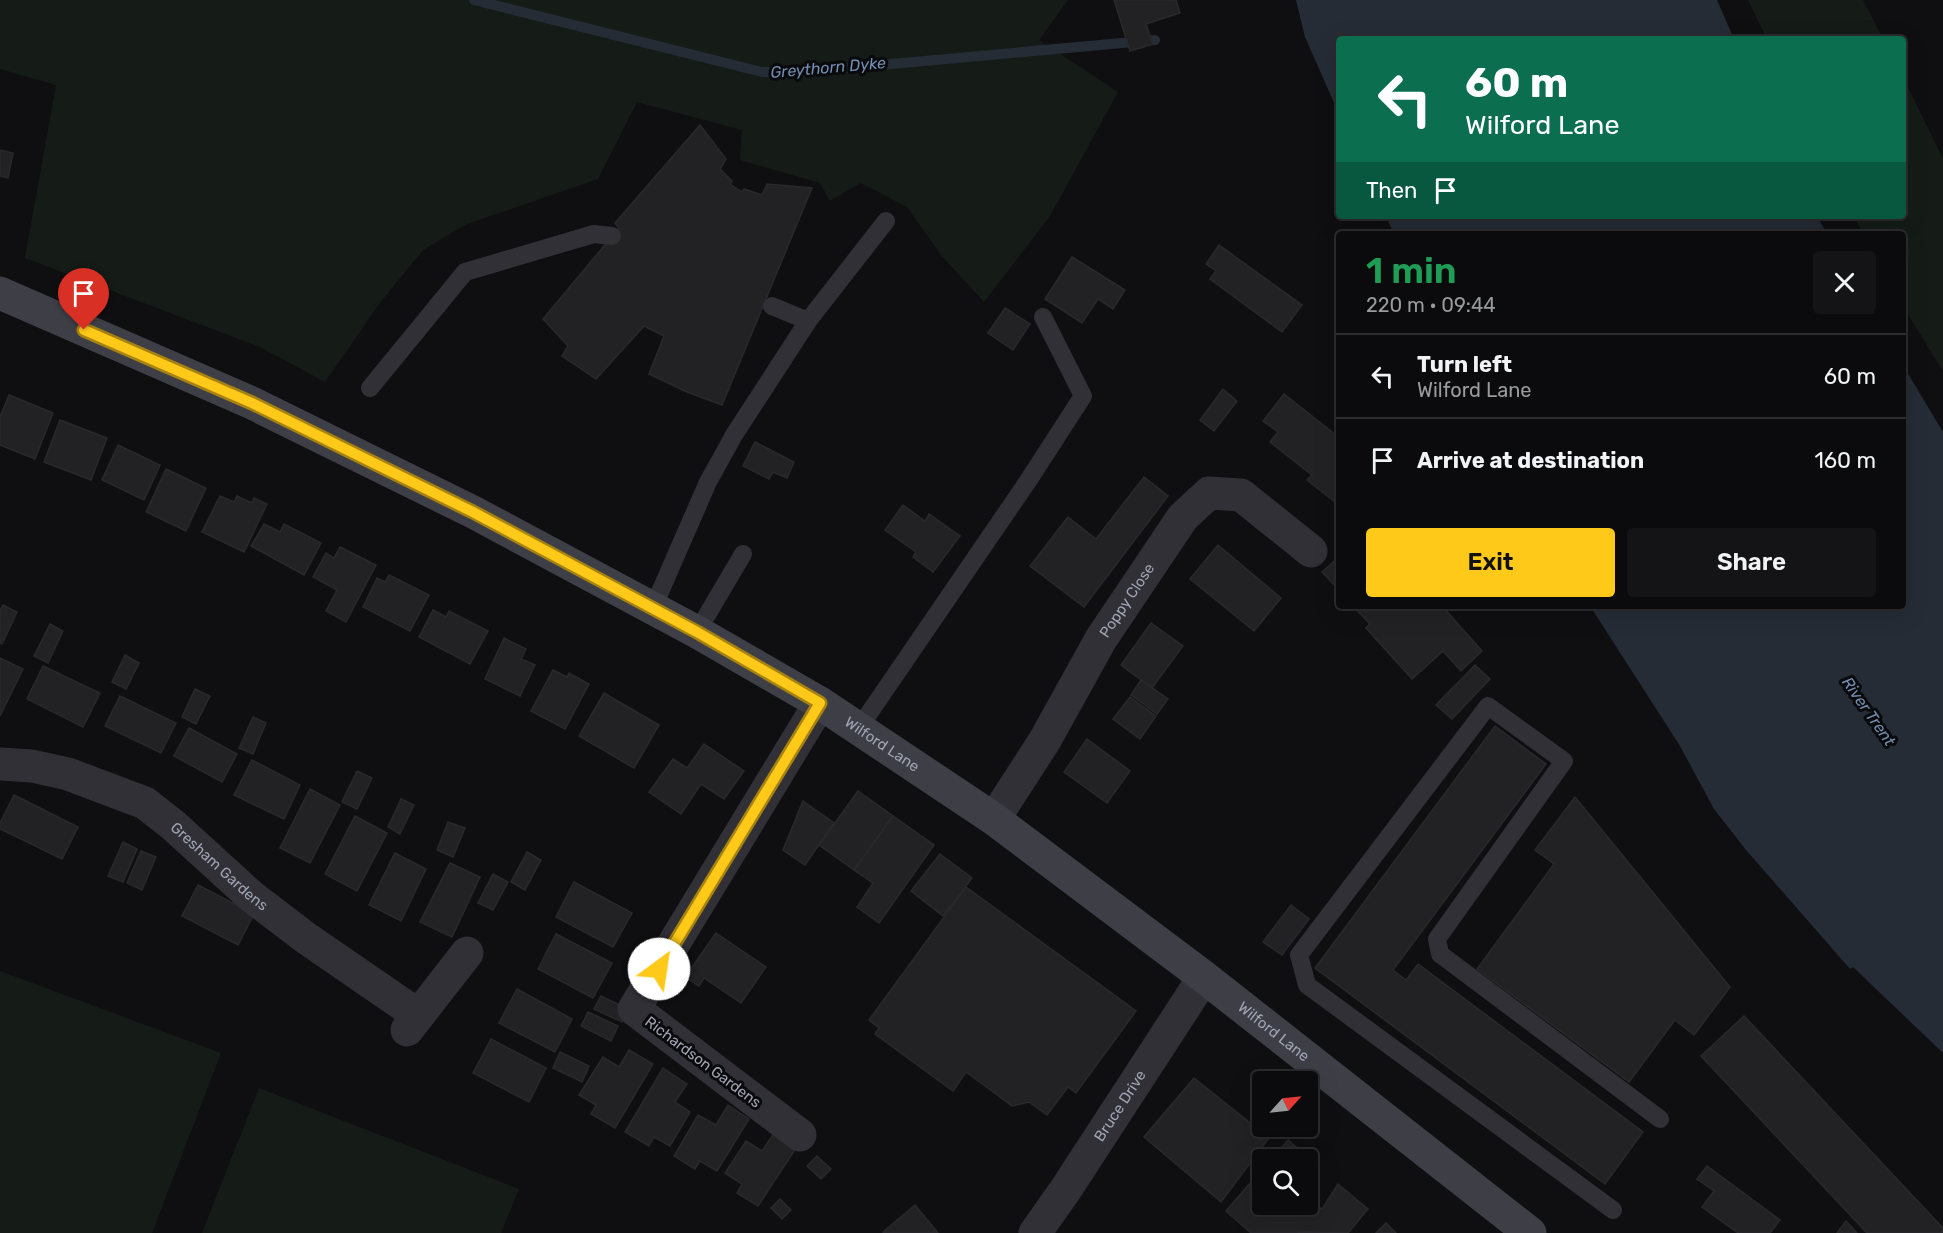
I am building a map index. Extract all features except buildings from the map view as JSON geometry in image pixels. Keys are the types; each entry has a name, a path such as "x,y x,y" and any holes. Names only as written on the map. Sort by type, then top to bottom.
{"main road":[{"name":"Wilford Lane","path":"0,293 262,408 473,512 697,632 820,703 994,819 1204,977 1530,1233"}],"street":[{"name":"Poppy Close","path":"994,819 1045,740 1101,639 1183,518 1209,493 1241,495 1311,551"},
{"name":"Richardson Gardens","path":"800,1135 634,1009 820,703"},
{"name":"Gresham Gardens","path":"0,764 32,766 68,774 145,803 173,825 251,896 413,1022 467,953"},
{"name":"Bruce Drive","path":"1035,1233 1204,977"}],"lane":[{"path":"653,608 712,474 734,435 808,321 886,221"},
{"path":"370,388 465,272 594,234 612,236"},
{"path":"772,306 808,321"},
{"path":"859,728 1028,482 1083,396 1043,317"},
{"path":"697,632 743,554"},
{"path":"1613,1210 1307,985 1299,955 1488,706 1564,761 1437,939 1440,954 1660,1119"}],"shaded area":[{"path":"0,0 1068,0 1039,40 1118,92 1050,216 984,302 941,255 907,207 861,183 830,201 820,183 740,160 742,130 637,102 598,179 467,224 423,250 379,304 325,382 260,347 25,258 56,85 0,69"},
{"path":"1748,0 1863,0 1881,36 1766,36"},
{"path":"1906,83 1943,159 1943,371 1906,311 1906,231 1862,231 1856,219 1906,219"},
{"path":"0,971 221,1053 152,1233 0,1233"},
{"path":"259,1088 519,1189 501,1233 202,1233"}],"water":[{"path":"1296,0 1717,0 1733,36 1336,36 1336,107 1305,37"},
{"path":"1387,219 1819,219 1825,231 1393,231"},
{"name":"River Trent","path":"1906,370 1943,432 1943,1053 1853,967 1850,969 1746,850 1714,809 1680,746 1592,609 1906,609"}],"waterway":[{"name":"Greythorn Dyke","path":"474,0 762,72 803,72 1155,40"}],"route":[{"path":"84,330 252,403 473,512 697,632 820,703 659,969"}]}
